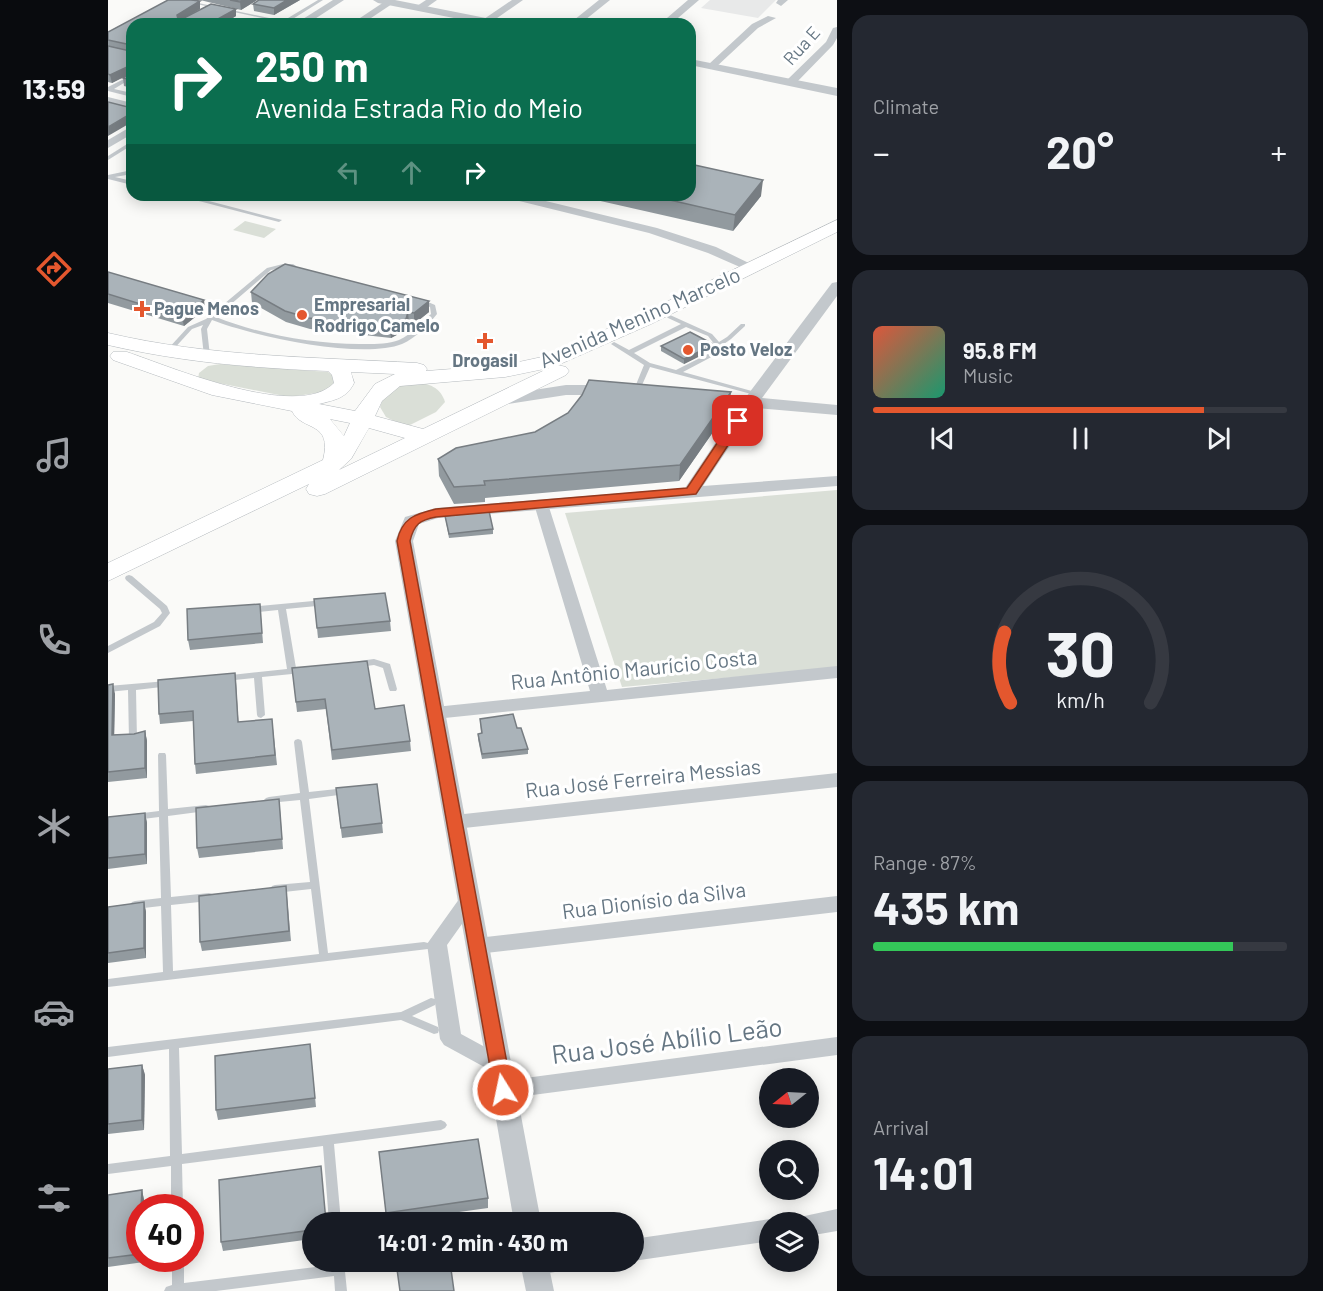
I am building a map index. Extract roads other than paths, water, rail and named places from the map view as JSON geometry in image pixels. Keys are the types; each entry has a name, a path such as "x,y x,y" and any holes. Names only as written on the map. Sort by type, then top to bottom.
{"main road":[{"name":"Avenida Menino Marcelo","path":"108,588 119,575 333,464 349,448 374,395 383,386 395,380 505,371 548,362 612,335 837,225"},
{"name":"Avenida Menino Marcelo","path":"119,575 468,414 622,348 679,320 837,234"},
{"path":"108,339 207,356 470,373 480,378 488,387 483,399 468,414"},
{"path":"108,351 219,391 363,419 424,436"},
{"path":"183,378 200,367 234,358"},
{"path":"272,401 321,398 340,389 344,382 343,376 333,365"},
{"path":"272,401 297,410 326,427 336,445 333,464"}],"street":[{"path":"310,18 339,0"},
{"path":"378,0 473,18"},
{"path":"420,8 432,0"},
{"path":"491,18 518,0"},
{"path":"582,18 605,0"},
{"path":"672,18 691,0"},
{"path":"365,18 390,2"},
{"path":"712,66 754,26 771,18"},
{"name":"Rua E","path":"791,82 830,43 836,30"},
{"path":"696,63 837,92"},
{"path":"108,100 126,104"},
{"path":"108,145 126,133"},
{"path":"532,201 653,230 712,250 753,268"},
{"path":"691,492 754,398 837,286"},
{"path":"501,400 566,390 642,392"},
{"path":"682,396 754,398 837,410"},
{"path":"525,1212 404,541 406,530 411,521 436,513 837,481"},
{"path":"541,504 600,696"},
{"name":"Rua Antônio Maurício Costa","path":"435,713 837,672"},
{"name":"Rua José Ferreira Messias","path":"455,822 837,780"},
{"path":"469,900 430,945 442,1034 499,1066"},
{"name":"Rua Dionísio da Silva","path":"477,946 837,904"},
{"name":"Rua José Abílio Leão","path":"503,1090 837,1046"},
{"path":"819,1223 837,1220"},
{"path":"644,1248 759,1232"}],"lane":[{"path":"180,0 266,18"},
{"path":"198,4 205,0"},
{"path":"295,18 321,0"},
{"path":"201,12 210,7"},
{"path":"243,13 250,9"},
{"path":"108,89 126,79"},
{"path":"108,89 126,94"},
{"path":"108,158 126,147"},
{"path":"108,177 126,173"},
{"path":"108,177 126,182"},
{"path":"203,201 279,220"},
{"path":"169,351 190,328 209,318 269,269 283,266 304,269"},
{"path":"209,318 256,333 374,347 401,342 434,314 434,306 429,302 406,296"},
{"path":"207,356 204,329 209,318"},
{"path":"677,372 717,352 718,345 710,335 679,320"},
{"path":"718,345 743,325"},
{"path":"622,348 648,364 754,398"},
{"path":"642,392 648,364"},
{"path":"108,650 157,624 166,613 164,608 119,575"},
{"path":"238,611 328,603"},
{"path":"282,607 292,671"},
{"path":"351,665 374,662 387,666 393,689"},
{"path":"212,679 315,668"},
{"path":"258,674 261,715"},
{"path":"108,689 178,683"},
{"path":"132,687 133,740"},
{"path":"298,742 324,958"},
{"path":"162,755 168,976"},
{"path":"257,802 358,790"},
{"path":"119,819 222,806"},
{"path":"269,890 315,885"},
{"path":"120,907 223,895"},
{"path":"108,983 430,945"},
{"path":"108,1052 402,1016 438,998"},
{"path":"402,1016 442,1034"},
{"path":"174,1044 177,1194"},
{"path":"108,1169 441,1125"},
{"path":"328,1140 334,1212"},
{"path":"177,1272 175,1291 302,1272"},
{"path":"339,1272 340,1291"}],"place":[{"name":"Pague Menos","path":"142,309"},
{"name":"Empresarial Rodrigo Camelo","path":"302,315"},
{"name":"Drogasil","path":"485,341"},
{"name":"Posto Veloz","path":"688,350"}]}
